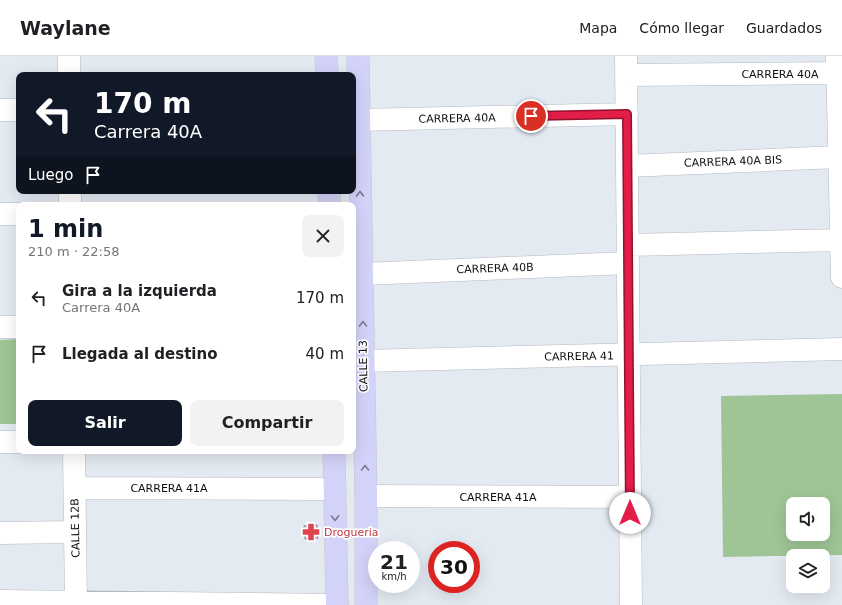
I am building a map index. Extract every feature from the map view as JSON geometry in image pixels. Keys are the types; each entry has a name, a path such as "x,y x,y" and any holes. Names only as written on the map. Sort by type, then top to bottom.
{"main road":[{"path":"326,56 327,72"},
{"name":"CALLE 13","path":"358,56 366,496 366,605"},
{"path":"334,454 337,605"}],"street":[{"path":"69,56 69,72"},
{"path":"837,65 840,126 839,157 842,277"},
{"name":"CARRERA 40A","path":"626,66 837,65"},
{"path":"626,66 631,605"},
{"path":"0,110 16,110"},
{"name":"CARRERA 40A","path":"359,120 627,114"},
{"name":"CARRERA 40A BIS","path":"627,166 839,157"},
{"path":"0,214 16,214"},
{"name":"CARRERA 40B","path":"362,274 842,240"},
{"path":"0,327 16,327"},
{"name":"CARRERA 41","path":"363,361 842,348"},
{"path":"0,442 16,442"},
{"name":"CALLE 12B","path":"74,454 76,603"},
{"name":"CARRERA 41A","path":"75,488 335,490"},
{"name":"CARRERA 41A","path":"366,496 630,497"},
{"path":"0,533 76,532"},
{"path":"0,601 337,605"}],"green space":[{"path":"16,339 16,424 0,424 0,340"},
{"path":"842,394 842,555 830,555 830,549 786,549 786,556 723,557 721,396"}],"building":[{"name":"Drogueria","path":"317,525 318,538 305,539 304,526"}],"place":[{"name":"Drogueria","path":"311,532"}],"route":[{"path":"531,116 627,114 630,513"}]}
